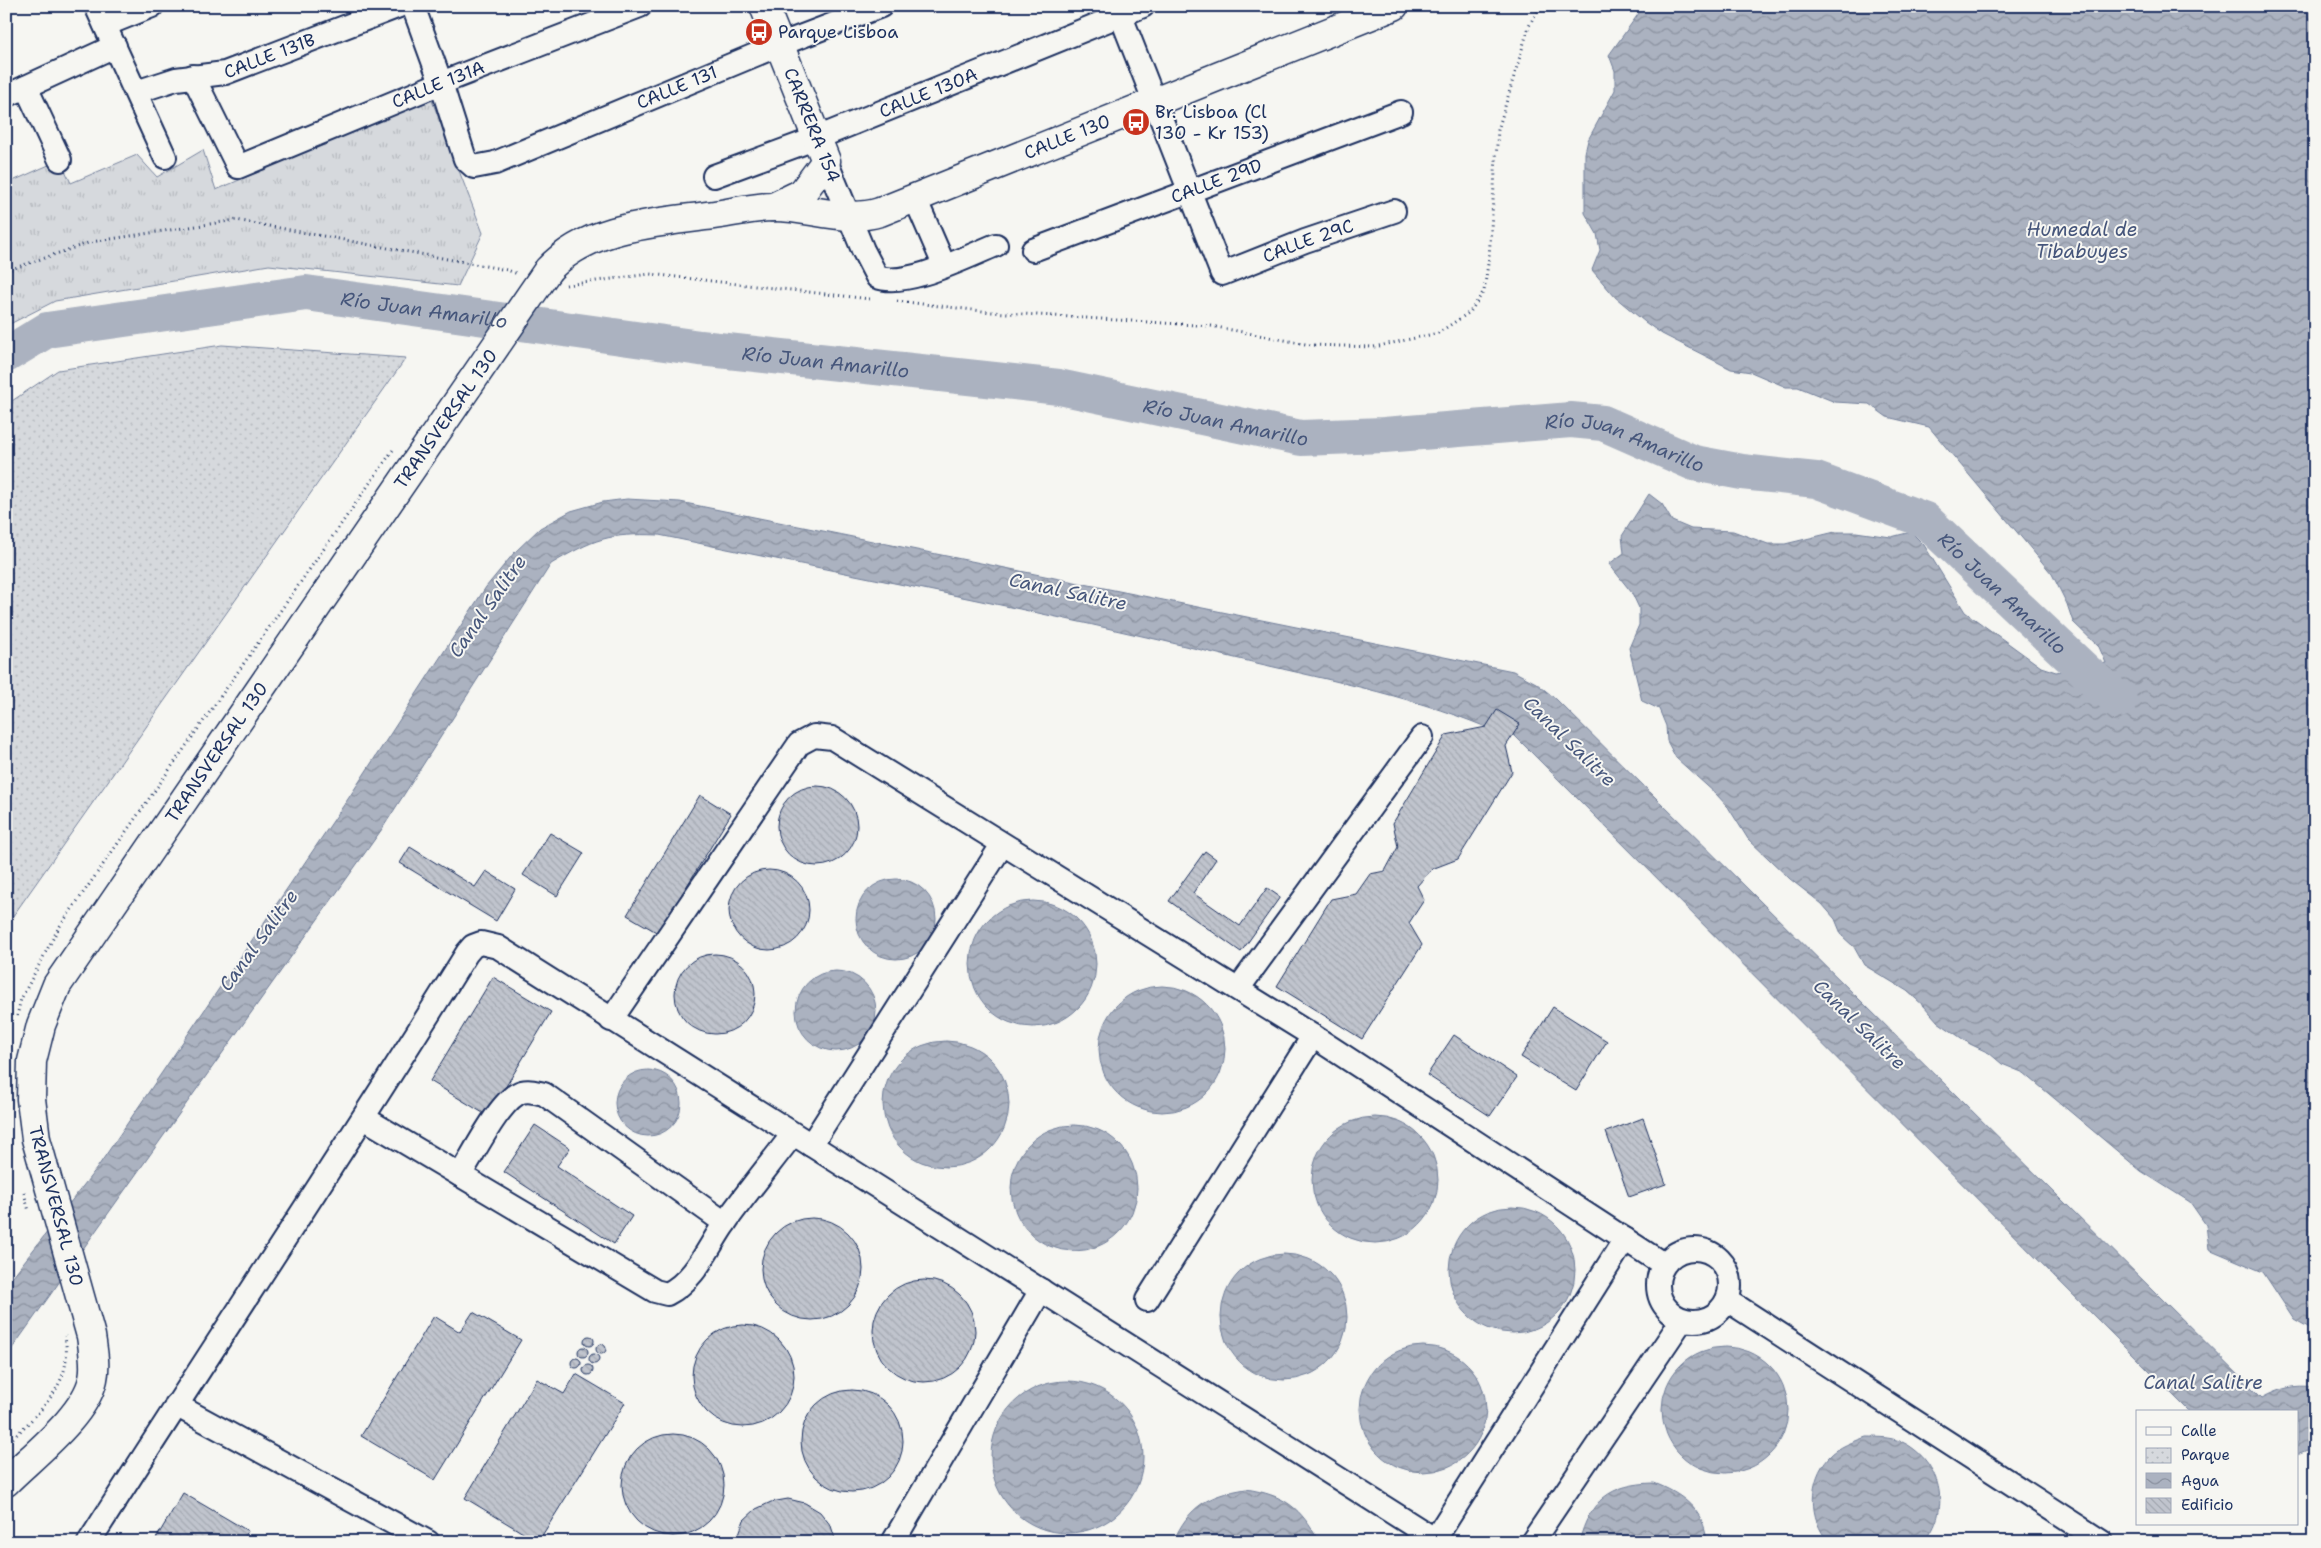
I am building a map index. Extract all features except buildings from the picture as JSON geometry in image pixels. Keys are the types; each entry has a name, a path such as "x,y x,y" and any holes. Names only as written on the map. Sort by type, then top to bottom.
{"main road":[{"name":"CARRERA 154","path":"764,6 821,150"},
{"name":"CALLE 130","path":"848,217 871,215 915,198 1394,6"},
{"name":"TRANSVERSAL 130","path":"773,207 802,193 821,150"},
{"name":"TRANSVERSAL 130","path":"6,1482 74,1416 86,1399 93,1378 94,1358 91,1336 36,1139 31,1099 32,1062 40,1025 57,985 548,270 560,257 575,247 610,232 773,207 848,217"}],"street":[{"path":"152,6 100,16 165,157"},
{"name":"CALLE 131B","path":"136,92 161,83 193,76 225,73 399,6"},
{"path":"413,6 441,82"},
{"name":"CALLE 131A","path":"193,76 238,167 441,82 640,6"},
{"name":"CALLE 131","path":"441,82 465,159 474,167 495,163 779,45 881,6"},
{"name":"CALLE 130A","path":"714,176 821,150 1119,11 1143,6"},
{"path":"1119,11 1189,190"},
{"path":"60,160 16,91 115,46"},
{"name":"CALLE 29D","path":"1033,250 1401,112"},
{"name":"CARRERA 154","path":"821,150 848,217 877,277 886,281 907,280 944,265"},
{"name":"CALLE 29C","path":"1189,190 1222,274 1305,241 1394,211"},
{"path":"915,198 944,265 996,245"},
{"path":"611,1020 799,744 814,736 832,738 1313,1036 1664,1264"},
{"path":"1238,989 1422,737"},
{"path":"364,1118 655,1291 667,1294 679,1288 696,1270 725,1222 802,1140 1002,844"},
{"path":"89,1542 176,1405 364,1118 467,954 473,946 481,943 498,947 1437,1540 1625,1239"},
{"path":"1147,1300 1313,1036"},
{"path":"460,1176 500,1112 516,1095 528,1091 544,1094 725,1222"},
{"path":"1685,1249 1699,1249 1712,1253 1722,1262 1729,1274 1731,1287 1727,1300 1720,1311 1708,1319 1695,1322 1682,1320 1670,1313 1662,1303 1657,1290 1658,1276 1664,1264 1673,1255 1685,1249"},
{"path":"893,1542 1041,1290"},
{"path":"1727,1300 2102,1542"},
{"path":"1532,1542 1682,1320"},
{"path":"176,1405 417,1539"}],"path":[{"path":"6,271 91,242 236,220"},
{"path":"6,1445 36,1414 58,1385 66,1361 65,1331"}],"green space":[{"path":"431,98 483,233 458,286 269,265 55,301 6,326 6,184 60,160 71,183 137,155 157,177 203,150 216,190"},
{"path":"222,345 406,358 8,923 6,930 6,405 58,370"}],"water":[{"name":"Humedal de Tibabuyes","path":"1644,6 2315,6 2315,1331 2294,1319 2263,1272 2209,1249 2206,1225 2190,1202 2141,1171 2024,1073 2002,1064 1989,1053 1970,1044 1938,1022 1907,991 1864,965 1854,947 1842,936 1835,919 1822,904 1790,879 1748,839 1728,807 1676,758 1667,741 1666,726 1659,709 1642,701 1629,648 1639,625 1639,608 1632,593 1609,564 1624,553 1622,536 1649,494 1662,504 1672,521 1691,529 1733,531 1768,544 1785,544 1835,532 1856,532 1891,537 1911,532 1924,545 1965,612 2041,667 2056,672 2106,663 2099,647 2073,622 2067,604 2052,574 1929,427 1887,417 1869,404 1835,402 1798,387 1786,387 1751,372 1731,369 1662,334 1645,322 1615,297 1592,270 1600,250 1597,234 1585,213 1585,153 1588,140 1615,90 1615,71 1609,55"},
{"name":"Canal Salitre","path":"627,499 680,502 1513,671 1536,683 1556,699 2262,1398 2287,1388 2315,1387 2315,1447 2298,1454 2298,1410 2188,1410 1513,734 1497,711 1486,727 1456,715 1394,696 1163,641 1019,609 659,535 627,535 602,539 551,564 382,829 6,1357 6,1285 97,1168 348,799 486,587 514,553 540,528 571,511 603,502"},
{"path":"896,879 911,882 924,891 933,904 936,919 933,934 924,947 911,956 896,959 881,956 868,947 859,934 856,919 859,904 868,891 881,882"},
{"path":"1033,901 1057,906 1078,919 1091,940 1096,964 1091,988 1078,1009 1057,1022 1033,1027 1009,1022 988,1009 975,988 970,964 975,940 988,919 1009,906"},
{"path":"828,971 844,971 865,982 876,1003 876,1019 865,1040 844,1051 828,1051 814,1045 802,1033 796,1019 796,1003 802,989 814,977"},
{"path":"1162,986 1186,991 1197,996 1207,1004 1215,1014 1220,1025 1225,1049 1220,1073 1215,1084 1207,1094 1197,1102 1186,1107 1162,1112 1138,1107 1127,1102 1117,1094 1109,1084 1104,1073 1099,1049 1104,1025 1109,1014 1117,1004 1127,996 1138,991"},
{"path":"946,1041 970,1045 991,1059 1005,1080 1009,1104 1005,1128 991,1149 970,1163 946,1167 922,1163 901,1149 887,1128 883,1104 887,1080 901,1059 922,1045"},
{"path":"648,1070 661,1073 671,1080 678,1090 681,1103 678,1116 671,1126 661,1133 648,1136 635,1133 625,1126 618,1116 615,1103 618,1090 625,1080 635,1073"},
{"path":"1375,1117 1399,1122 1410,1127 1420,1135 1428,1145 1433,1156 1438,1180 1433,1204 1428,1215 1420,1225 1410,1233 1399,1238 1375,1243 1351,1238 1340,1233 1330,1225 1322,1215 1317,1204 1312,1180 1317,1156 1322,1145 1330,1135 1340,1127 1351,1122"},
{"path":"1074,1125 1098,1130 1109,1135 1119,1143 1127,1153 1132,1164 1137,1188 1132,1212 1127,1223 1119,1233 1109,1241 1098,1246 1074,1251 1050,1246 1039,1241 1029,1233 1021,1223 1016,1212 1011,1188 1016,1164 1021,1153 1029,1143 1039,1135 1050,1130"},
{"path":"1512,1207 1536,1212 1557,1225 1570,1246 1575,1270 1570,1294 1557,1315 1536,1328 1512,1333 1488,1328 1467,1315 1454,1294 1449,1270 1454,1246 1467,1225 1488,1212"},
{"path":"1284,1254 1308,1259 1329,1272 1342,1293 1347,1317 1342,1341 1329,1362 1308,1375 1284,1380 1260,1375 1239,1362 1226,1341 1221,1317 1226,1293 1239,1272 1260,1259"},
{"path":"1423,1346 1447,1351 1458,1356 1468,1364 1476,1374 1481,1385 1486,1409 1481,1433 1476,1444 1468,1454 1458,1462 1447,1467 1423,1472 1399,1467 1388,1462 1378,1454 1370,1444 1365,1433 1360,1409 1365,1385 1370,1374 1378,1364 1388,1356 1399,1351"},
{"path":"1725,1347 1749,1351 1770,1365 1784,1386 1788,1410 1784,1434 1770,1455 1749,1469 1725,1473 1701,1469 1680,1455 1666,1434 1662,1410 1666,1386 1680,1365 1701,1351"},
{"path":"1067,1381 1082,1382 1096,1387 1121,1403 1137,1428 1142,1442 1142,1472 1137,1486 1121,1511 1096,1527 1082,1532 1067,1533 1052,1532 1038,1527 1013,1511 997,1486 992,1472 991,1457 992,1442 997,1428 1013,1403 1038,1387 1052,1382"},
{"path":"1866,1437 1887,1438 1903,1442 1920,1454 1929,1465 1939,1490 1940,1503 1938,1517 1924,1542 1829,1542 1822,1533 1814,1511 1813,1500 1814,1488 1822,1466 1837,1450"},
{"path":"1654,1483 1673,1492 1690,1504 1702,1521 1707,1542 1579,1542 1589,1515 1604,1497 1625,1487"},
{"path":"1246,1489 1271,1495 1290,1505 1298,1511 1319,1542 1173,1542 1186,1519 1201,1504 1221,1495"}],"waterway":[{"name":"Río Juan Amarillo","path":"6,355 47,330 306,293 700,348 1059,387 1301,438 1384,435 1571,420 1603,423 1694,463 1742,472 1816,480 1925,520 2093,678 2119,700"}],"place":[{"name":"Parque Lisboa","path":"759,32"},
{"name":"Br. Lisboa (Cl 130 - Kr 153)","path":"1136,122"}]}
